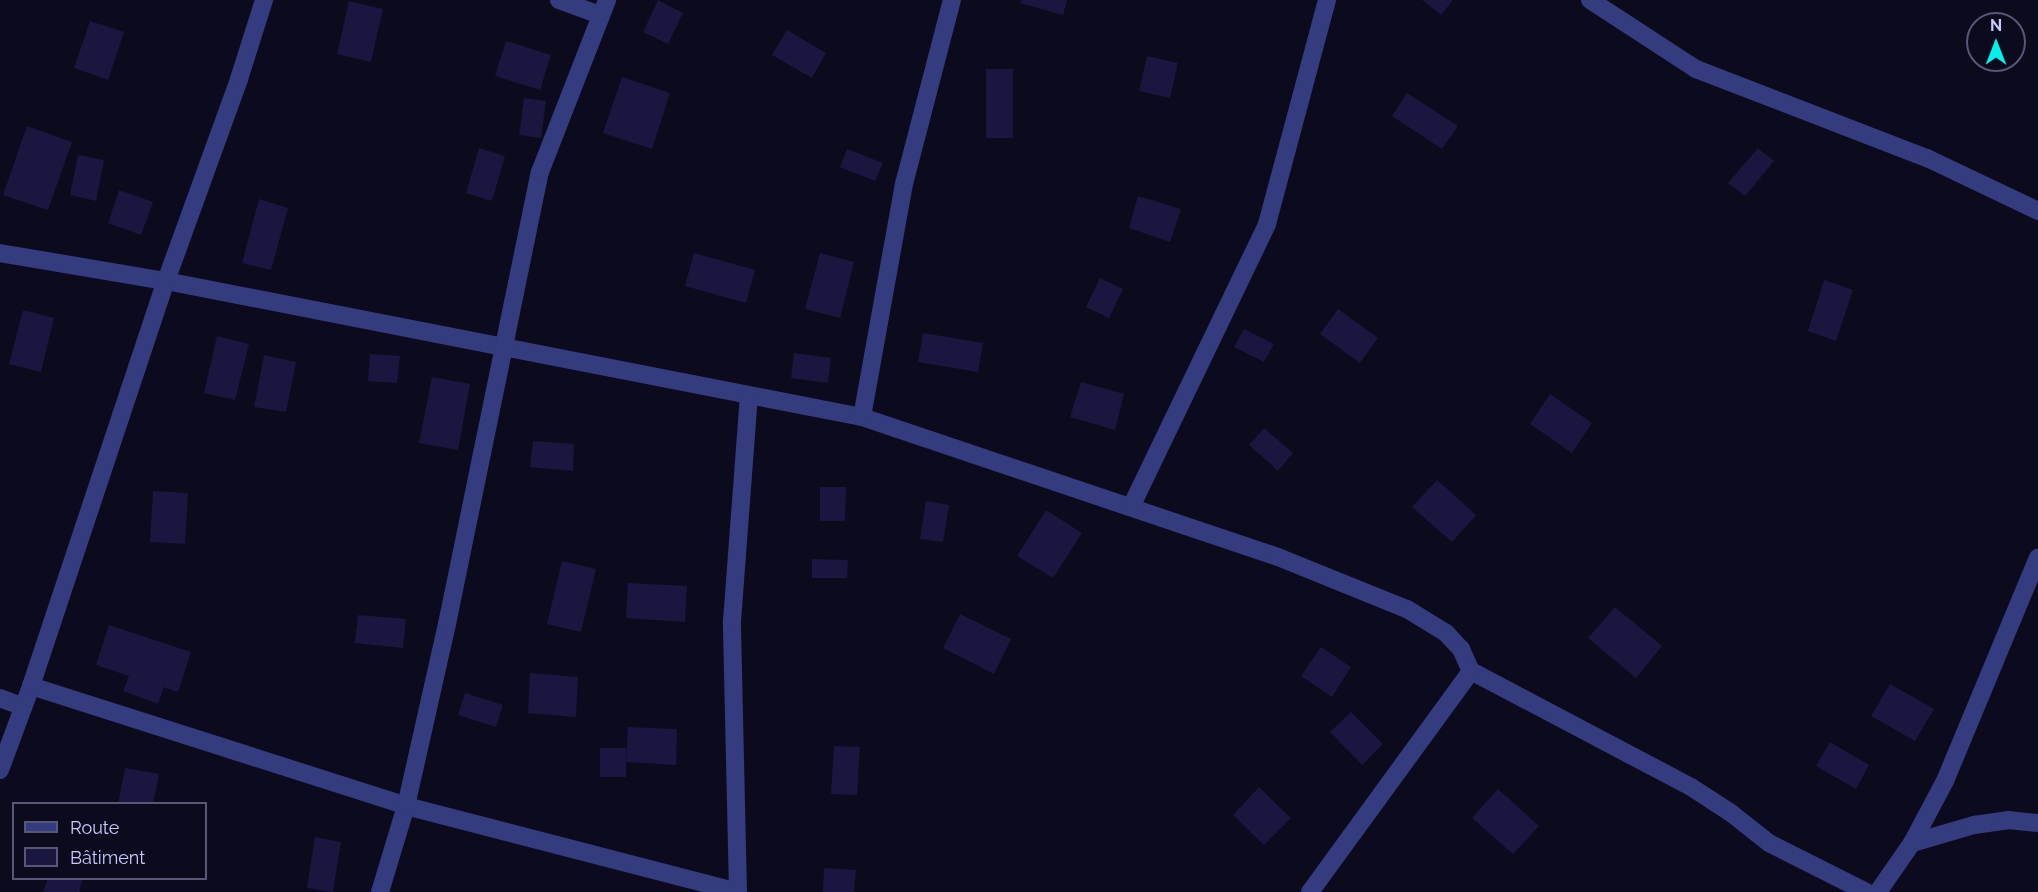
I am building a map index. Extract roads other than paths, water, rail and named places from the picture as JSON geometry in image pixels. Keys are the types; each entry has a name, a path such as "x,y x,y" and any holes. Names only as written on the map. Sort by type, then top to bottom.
{"street":[{"path":"0,770 31,686 166,281 239,79 264,0"},
{"path":"380,892 406,806 447,624 502,346 540,172 604,7 559,0"},
{"path":"862,417 904,184 952,0"},
{"path":"1131,507 1267,224 1328,0"},
{"path":"1590,0 1696,69 1927,158 2038,212"},
{"path":"0,253 166,281 862,417 1278,557 1407,609 1446,633 1461,649 1471,671 1691,787 1731,813 1769,843 1866,892"},
{"path":"31,686 406,806 738,892 732,621 749,396"},
{"path":"1878,892 1912,843 1945,781 2038,558"},
{"path":"1310,892 1471,671"},
{"path":"0,698 23,707"},
{"path":"1912,843 1974,825 2008,820 2038,823"}]}
